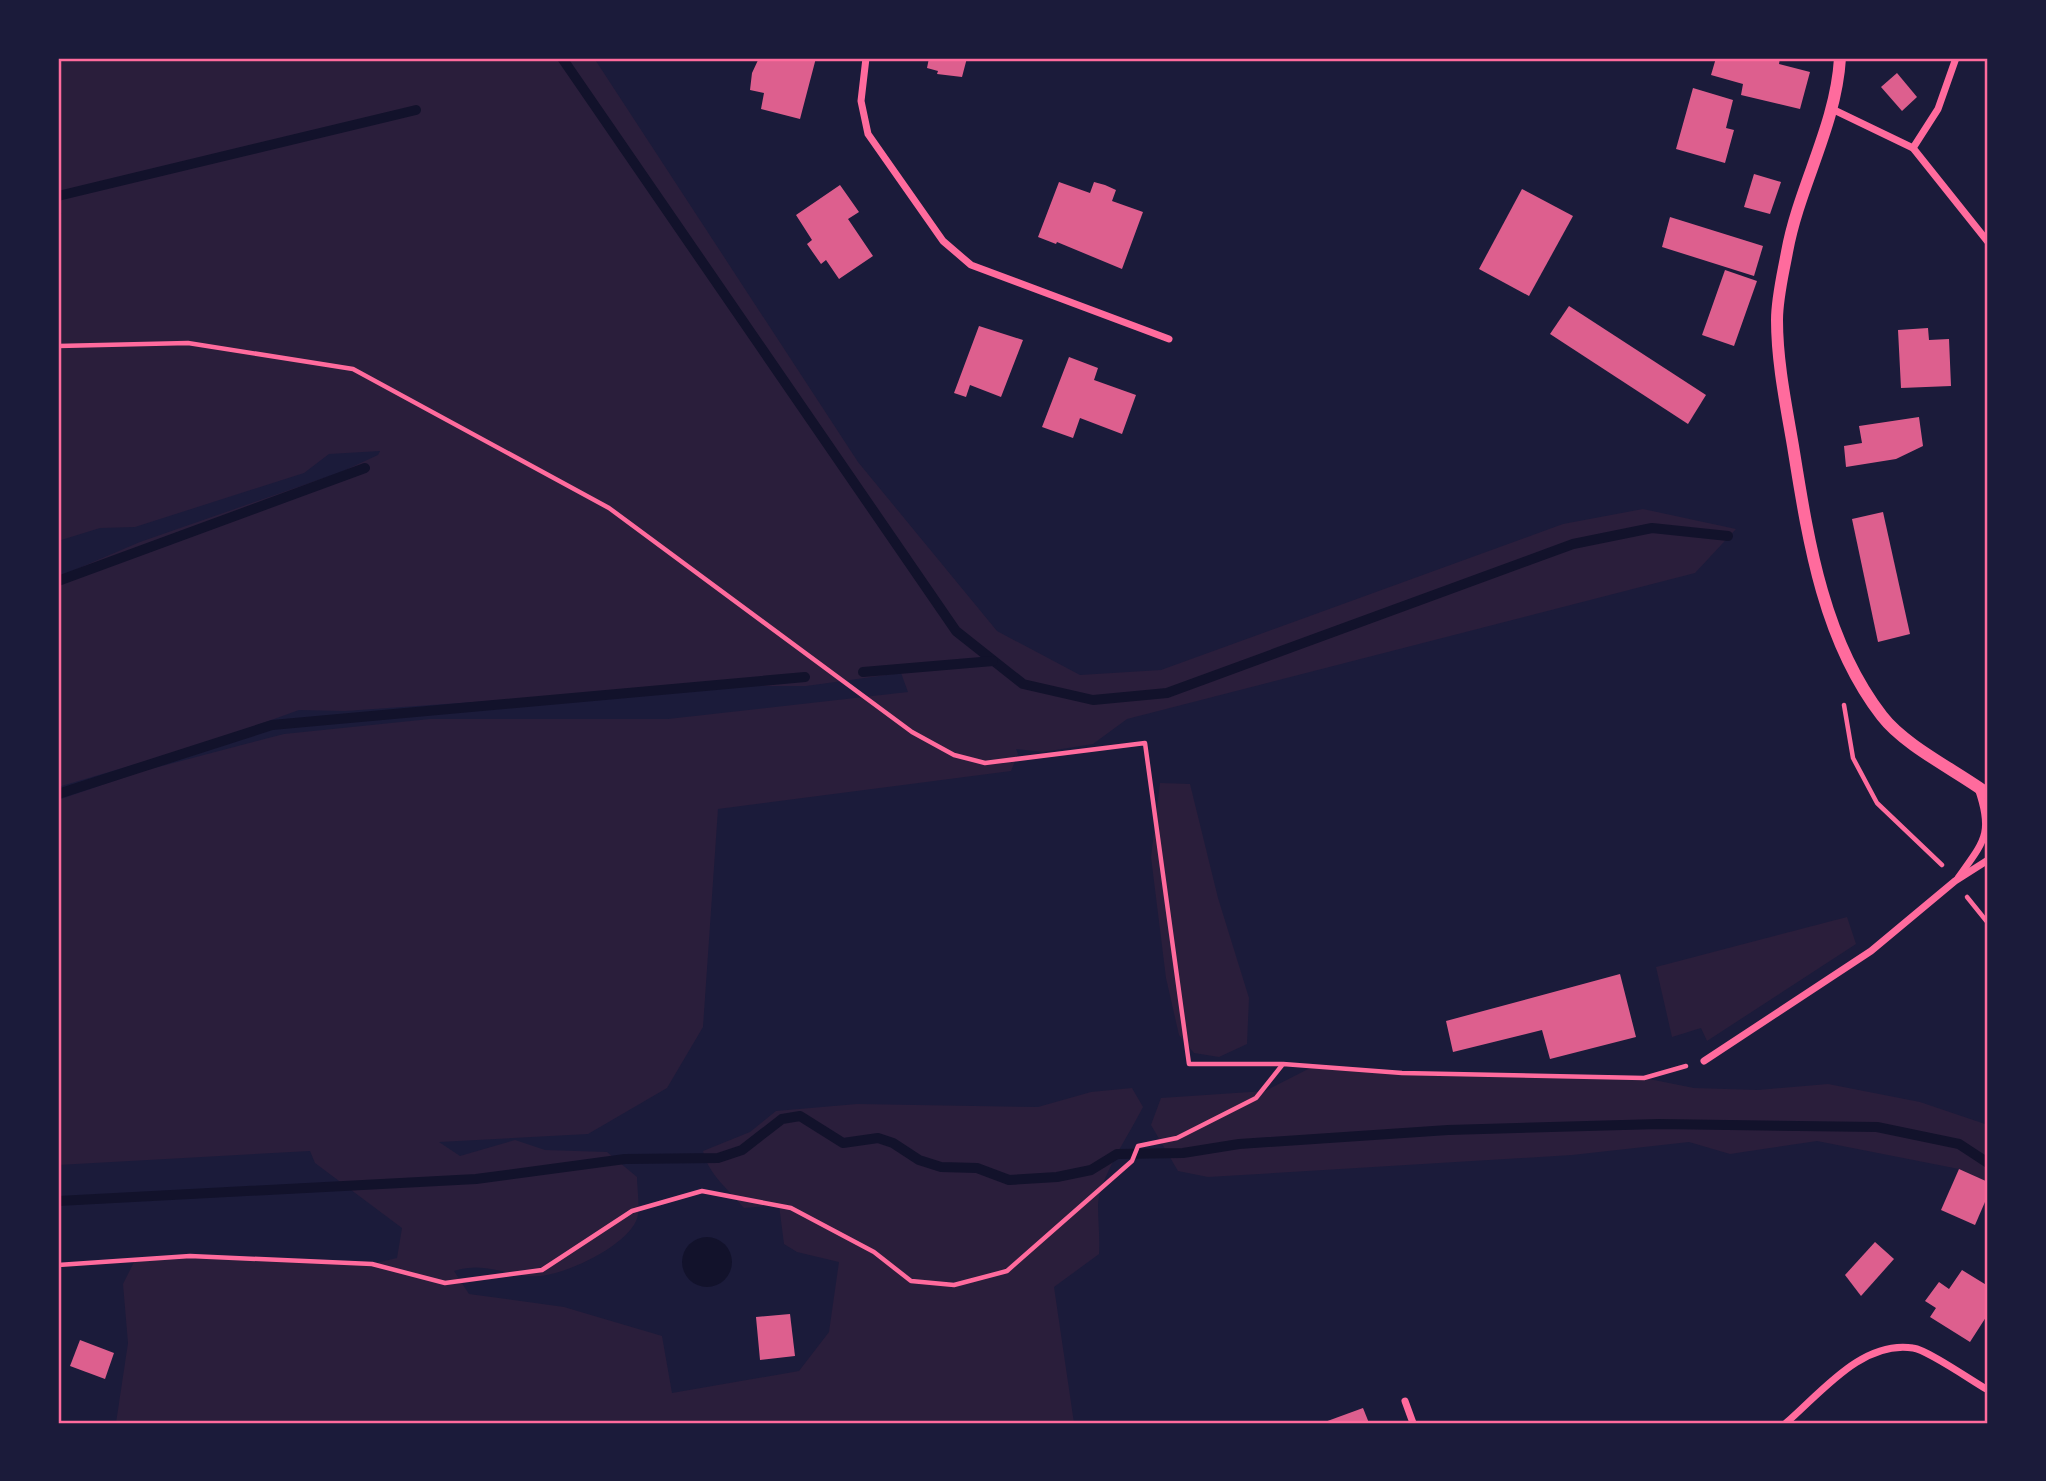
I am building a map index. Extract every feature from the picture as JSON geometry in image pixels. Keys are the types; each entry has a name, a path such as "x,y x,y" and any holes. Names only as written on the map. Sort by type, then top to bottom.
{"street":[{"path":"866,58 860,101 868,134 943,241 971,265 1169,339"},
{"path":"1840,58 1832,109 1788,248 1777,319 1783,388 1810,548 1841,645 1857,679 1884,718 1936,760 1983,790 1987,815 1984,841 1955,881"},
{"path":"1913,148 1938,109 1956,58"},
{"path":"1832,109 1913,148 1988,242"},
{"path":"1704,1061 1871,951 1955,881 1988,860"},
{"path":"1786,1423 1863,1356 1889,1348 1915,1348 1988,1390"},
{"path":"1405,1401 1413,1423"}],"path":[{"path":"58,346 188,343 353,369 608,508 912,732 954,755 985,763 1145,743 1189,1064 1283,1064 1402,1073 1644,1078 1688,1066"},
{"path":"1955,881 1988,923"},
{"path":"58,1265 190,1256 372,1264 445,1283 542,1270 632,1212 702,1191 791,1208 874,1252 911,1280 954,1285 1007,1271 1132,1161 1138,1146 1177,1138 1256,1098 1283,1064"}],"shaded area":[{"path":"58,58 594,58 858,462 997,631 1080,675 1161,670 1563,524 1643,509 1736,529 1695,573 1127,719 1093,744 1043,752 1016,749 1018,754 1011,771 718,809 703,1027 667,1088 588,1134 439,1142 460,1156 515,1140 545,1150 607,1152 637,1177 639,1206 636,1221 618,1242 588,1260 540,1276 483,1268 454,1271 469,1294 564,1307 662,1336 672,1393 799,1371 829,1332 839,1262 797,1252 784,1244 779,1205 744,1208 714,1174 703,1151 750,1132 776,1111 857,1104 1038,1107 1091,1092 1132,1088 1143,1107 1109,1169 1100,1194 1099,1254 1054,1287 1074,1423 116,1423 128,1343 123,1284 135,1260 190,1256 372,1264 397,1258 402,1228 315,1163 310,1151 58,1165 58,800 143,771 284,734 430,719 668,719 908,692 901,673 806,686 701,686 345,711 299,710 211,742 58,787 58,577 140,542 341,472 378,455 380,451 329,454 304,473 135,527 100,528 58,541 58,215 62,213 58,213"},
{"path":"1160,783 1190,784 1218,898 1249,998 1247,1044 1219,1057 1194,1053 1179,1035 1166,978 1151,857"},
{"path":"1847,917 1856,944 1707,1041 1701,1028 1672,1037 1656,967"},
{"path":"1314,1066 1402,1073 1644,1078 1694,1088 1758,1090 1828,1084 1920,1102 1988,1125 1988,1182 1959,1169 1817,1141 1730,1154 1689,1142 1572,1155 1208,1177 1178,1171 1151,1125 1161,1098 1265,1091"},
{"path":"707,1237 725,1244 732,1262 725,1280 707,1287 689,1280 682,1262 689,1244"}],"building":[{"path":"759,58 816,58 800,119 761,109 764,93 750,90 752,73"},
{"path":"929,58 967,58 962,77 937,74 938,71 927,68"},
{"path":"1716,58 1780,58 1779,64 1810,72 1800,109 1741,95 1743,84 1711,75"},
{"path":"1897,73 1917,97 1902,111 1881,87"},
{"path":"1693,88 1733,100 1726,128 1734,130 1725,163 1676,149"},
{"path":"1754,174 1781,182 1770,214 1744,207"},
{"path":"1059,182 1090,193 1094,182 1105,185 1116,190 1112,201 1143,212 1122,269 1038,237"},
{"path":"840,185 859,212 848,219 873,256 839,279 826,260 821,264 807,244 812,240 796,215"},
{"path":"1522,189 1573,216 1529,296 1479,269"},
{"path":"1670,217 1763,246 1754,276 1662,247"},
{"path":"1725,270 1757,281 1734,346 1702,335"},
{"path":"1569,306 1706,395 1688,424 1550,334"},
{"path":"979,326 1023,340 1001,397 970,385 966,397 954,393"},
{"path":"1928,328 1929,340 1949,339 1951,386 1901,388 1898,330"},
{"path":"1069,357 1098,368 1094,380 1136,395 1122,434 1080,418 1073,438 1042,427"},
{"path":"1919,417 1923,446 1896,459 1846,467 1844,446 1862,443 1859,426"},
{"path":"1883,512 1910,634 1878,642 1852,519"},
{"path":"1620,974 1636,1037 1550,1059 1542,1030 1453,1052 1446,1021"},
{"path":"1959,1169 1988,1182 1988,1195 1975,1225 1941,1210"},
{"path":"1875,1242 1894,1259 1861,1296 1845,1275"},
{"path":"1962,1270 1988,1286 1988,1314 1970,1342 1930,1317 1936,1308 1925,1301 1939,1282 1949,1289"},
{"path":"790,1314 795,1356 760,1360 756,1317"},
{"path":"80,1340 114,1353 105,1379 70,1366"},
{"path":"1363,1408 1369,1423 1322,1423"}],"waterway":[{"path":"562,58 956,631 1023,684 1093,700 1167,693 1573,544 1652,528 1728,536"},
{"path":"58,196 416,110"},
{"path":"58,581 365,468"},
{"path":"863,672 993,661"},
{"path":"58,794 272,725 805,677"},
{"path":"58,1201 476,1179 625,1159 718,1158 742,1150 782,1119 800,1116 843,1143 878,1138 893,1143 919,1160 941,1167 977,1168 1009,1180 1057,1177 1091,1170 1117,1154 1183,1153 1239,1144 1448,1130 1659,1124 1877,1127 1959,1144 1988,1163"}]}
